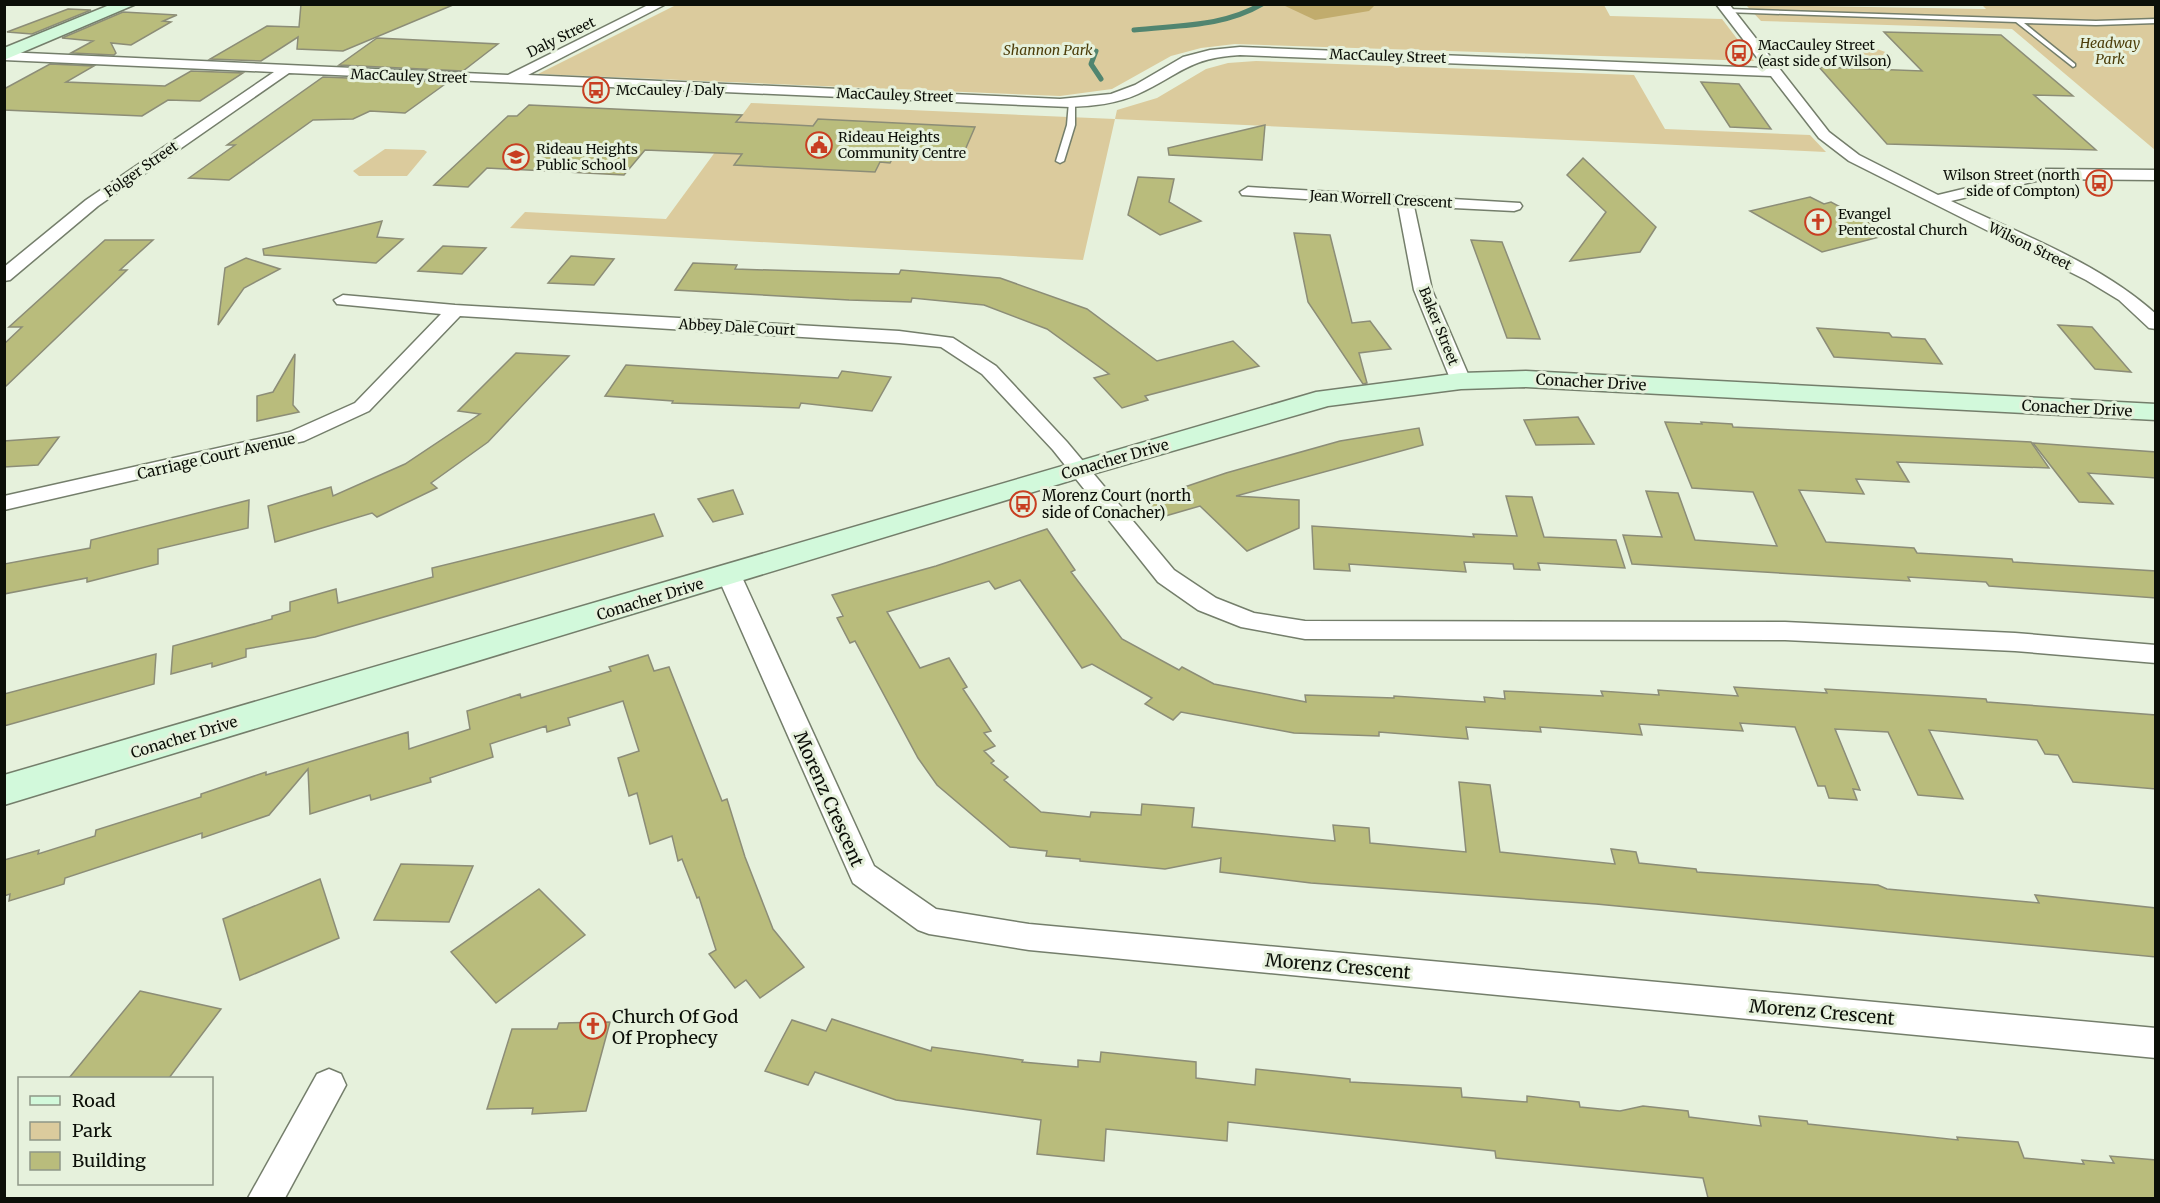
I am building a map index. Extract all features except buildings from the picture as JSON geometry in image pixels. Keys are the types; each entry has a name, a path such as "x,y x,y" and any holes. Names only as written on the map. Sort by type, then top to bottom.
{"street":[{"path":"7,58 58,38 64,31 128,4"},
{"name":"Daly Street","path":"508,80 660,4"},
{"name":"Wilson Street","path":"1725,8 1824,135 1836,146 1874,169 2092,276 2125,296 2156,324"},
{"name":"MacCauley Street","path":"7,58 1071,103 1116,97 1136,89 1188,60 1212,53 1240,51 1775,72"},
{"name":"Folger Street","path":"4,276 92,203 284,71"},
{"path":"1936,200 2016,179 2045,174 2156,175"},
{"name":"Jean Worrell Crescent","path":"1248,192 1514,206"},
{"name":"Baker Street","path":"1405,201 1423,290 1461,381"},
{"name":"Abbey Dale Court","path":"343,300 455,310 899,337 946,342 989,370 1079,470"},
{"name":"Carriage Court Avenue","path":"4,503 297,437 362,407 455,310"},
{"name":"Conacher Drive","path":"4,790 1326,398 1461,381 1568,380 2156,412"},
{"path":"1079,470 1166,576 1207,604 1250,621 1305,630 1785,631 2015,642 2156,654"},
{"name":"Morenz Crescent","path":"729,575 863,874 929,921 1029,937 2156,1043"},
{"path":"266,1198 328,1085"}],"lane":[{"path":"1725,8 2104,23 2156,21"},
{"path":"2017,20 2073,65"},
{"path":"1060,161 1071,125 1071,103"}],"green space":[{"name":"Shannon Park","path":"678,4 1604,5 1610,16 1722,19 1754,61 1235,44 1201,48 1171,56 1112,89 1060,96 538,74"},
{"name":"Headway Park","path":"1746,5 1986,9 1982,5 2155,5 2155,150 2012,29 1761,21"},
{"path":"1863,44 1891,54 1893,59 1877,59 1849,49 1849,46"},
{"path":"1256,61 1634,75 1665,129 1810,135 1826,152 1115,119 1117,110 1157,98 1206,69 1228,63"},
{"path":"751,103 1115,119 1083,260 510,228 525,212 666,219"},
{"path":"385,149 427,152 407,176 359,176 353,171"}],"shaded area":[{"path":"1375,4 1369,11 1315,20 1283,5"}],"waterway":[{"path":"1134,30 1216,21 1247,12 1262,4"},
{"path":"1096,51 1091,64 1101,79"}],"place":[{"name":"MacCauley Street (east side of Wilson)","path":"1739,53"},
{"name":"McCauley / Daly","path":"596,90"},
{"name":"Rideau Heights Community Centre","path":"819,145"},
{"name":"Rideau Heights Public School","path":"516,157"},
{"name":"Wilson Street (north side of Compton)","path":"2099,183"},
{"name":"Evangel Pentecostal Church","path":"1818,222"},
{"name":"Morenz Court (north side of Conacher)","path":"1023,504"},
{"name":"Church Of God Of Prophecy","path":"593,1026"}]}
